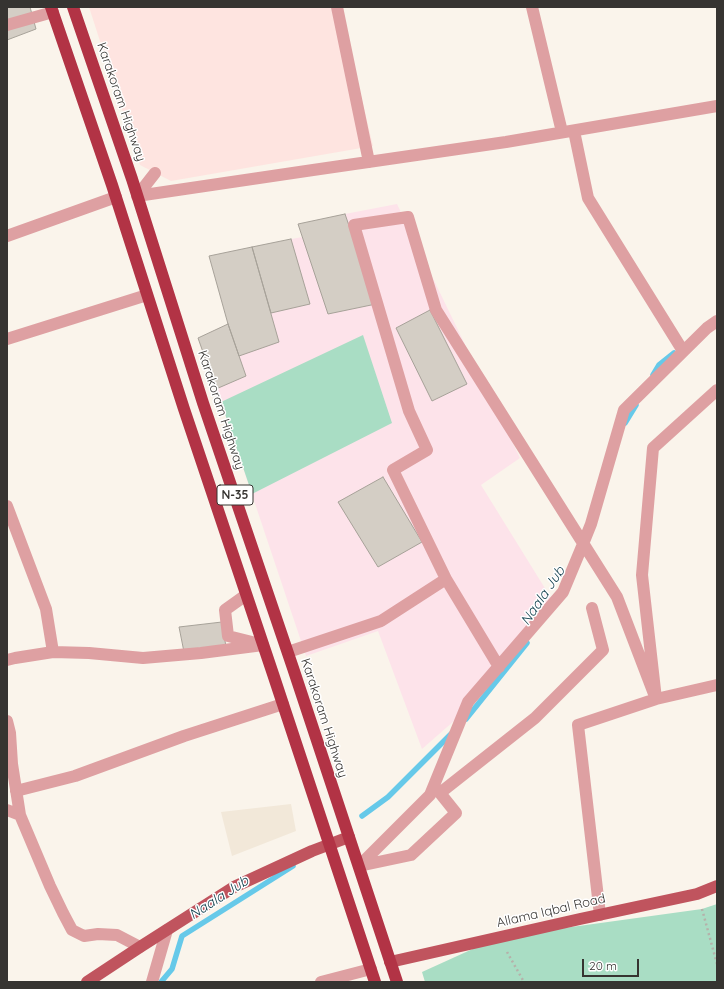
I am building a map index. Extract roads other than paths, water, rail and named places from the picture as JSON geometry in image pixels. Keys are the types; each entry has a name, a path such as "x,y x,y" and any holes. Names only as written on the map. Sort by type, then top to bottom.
{"highway":[{"name":"Karakoram Highway","path":"73,7 397,982"},
{"name":"N-35","path":"52,10 116,197 184,409 375,982"}],"main road":[{"path":"87,982 234,887 312,851 349,838"},
{"name":"Allama Iqbal Road","path":"390,962 697,894 717,886"}],"street":[{"path":"337,7 369,162"},
{"path":"532,7 588,198 683,351"},
{"path":"7,25 52,10"},
{"path":"137,196 506,142 717,106"},
{"path":"137,196 155,173"},
{"path":"7,236 116,197"},
{"path":"499,667 446,579 393,470 427,450 409,411 354,225 408,217 436,310 617,597 656,699"},
{"path":"7,339 147,295"},
{"path":"359,866 430,795 468,702 563,592 591,524 624,410 707,328 717,321"},
{"path":"656,699 642,574 653,448 717,390"},
{"path":"7,506 46,609 53,652"},
{"path":"288,652 381,621 446,579"},
{"path":"246,595 225,610 228,636 263,645"},
{"path":"359,866 411,855 456,813 440,793 535,718 603,650 592,608"},
{"path":"7,660 53,652 89,653 143,658 201,653 263,645"},
{"path":"600,915 578,725 656,699 717,685"},
{"path":"16,791 75,776 184,736 283,704"},
{"path":"8,729 20,815 53,893 72,930 84,936 117,934 140,947"},
{"path":"7,810 20,815"},
{"path":"152,982 167,930"},
{"path":"321,982 371,969"}],"waterway":[{"name":"Naala Jub","path":"653,375 659,365 674,353"},
{"name":"Naala Jub","path":"625,423 636,405"},
{"name":"Naala Jub","path":"466,719 527,643"},
{"name":"Naala Jub","path":"362,816 388,797 451,734"},
{"name":"Naala Jub","path":"161,982 172,969 182,936 293,866"}]}
